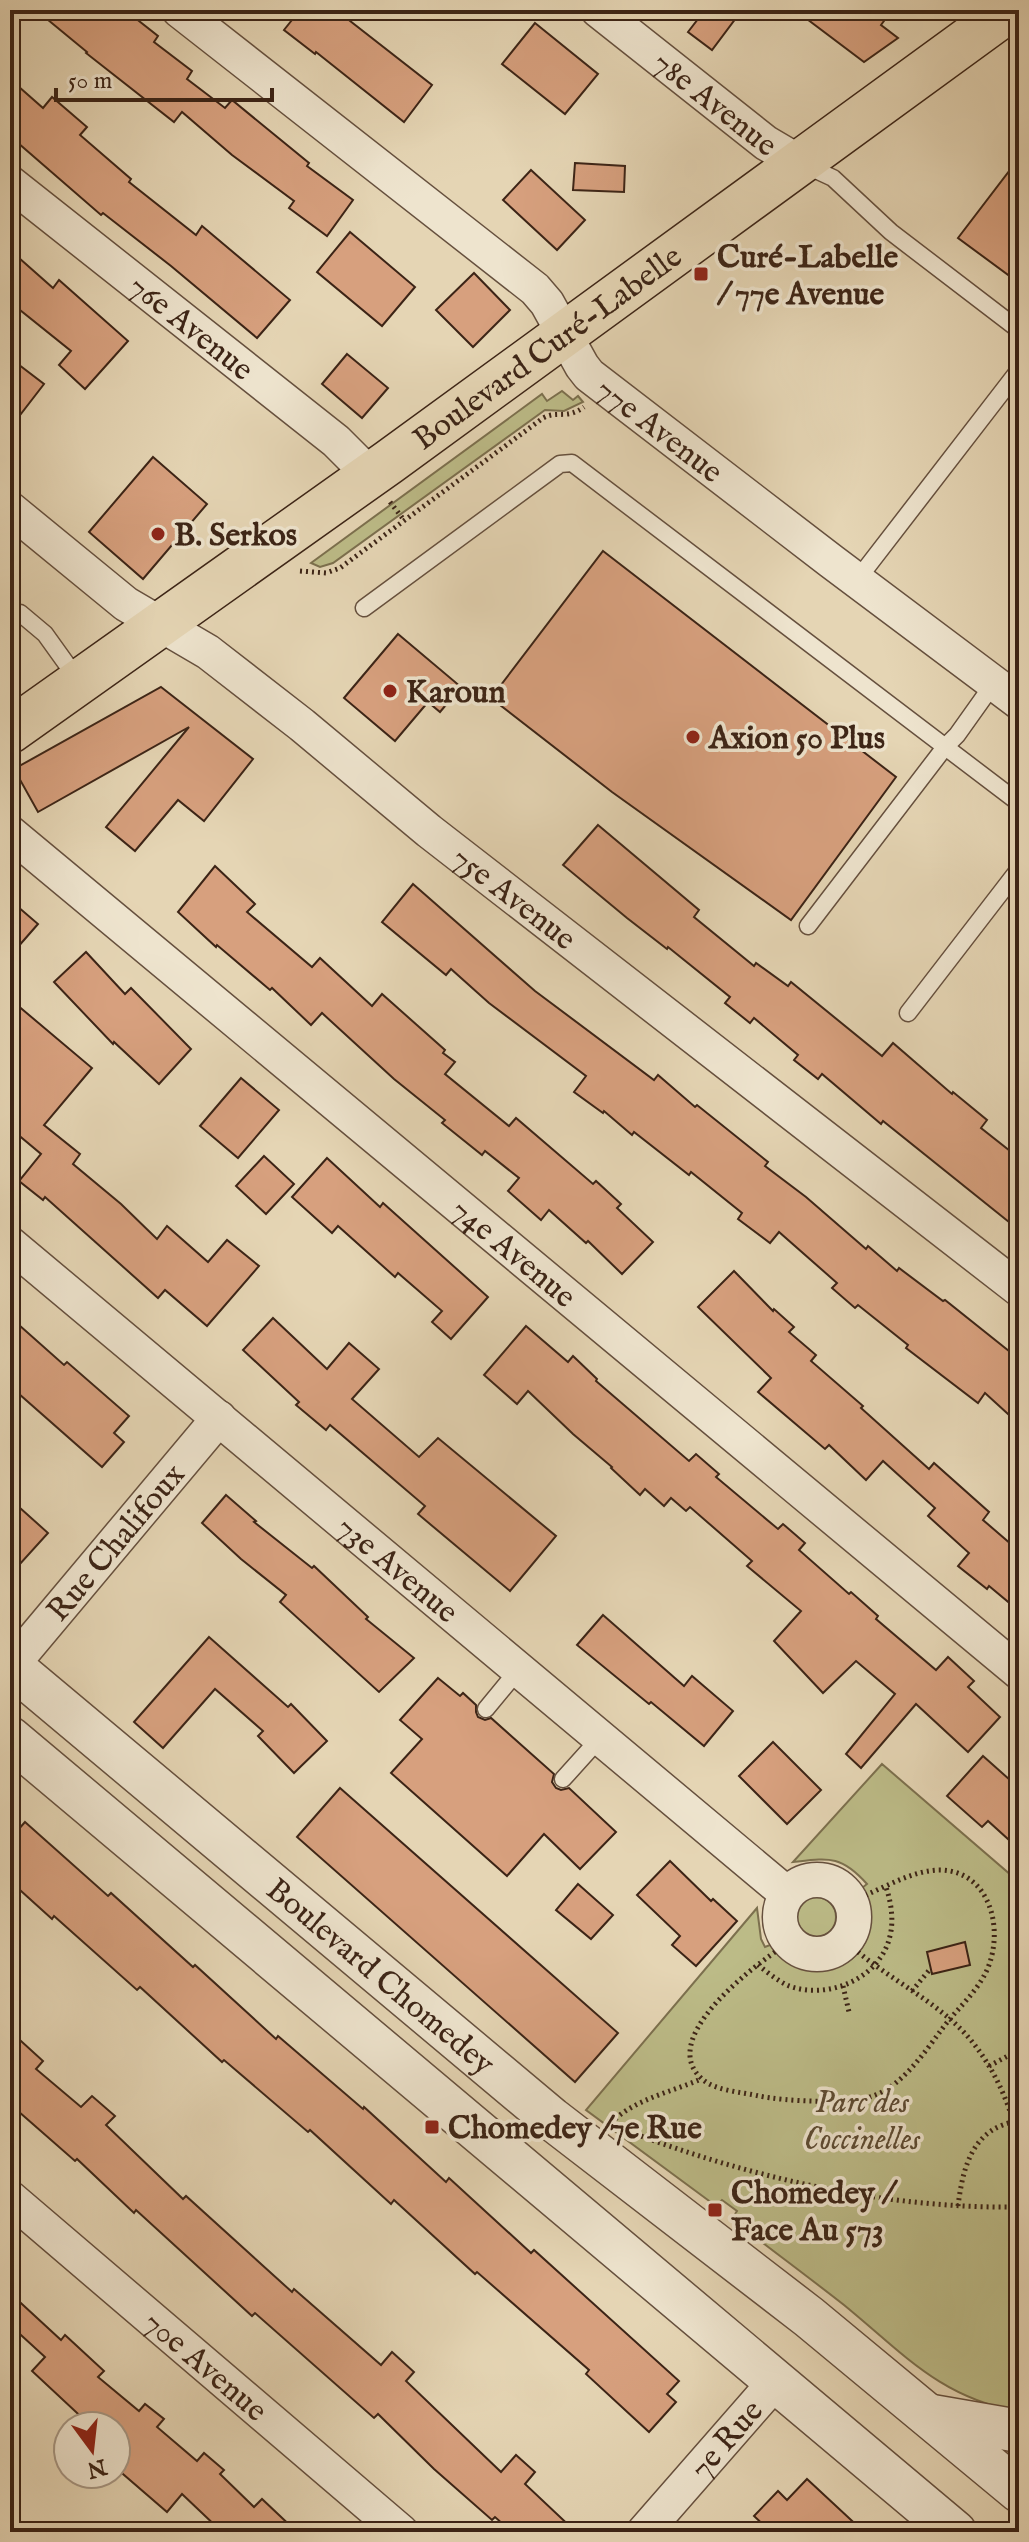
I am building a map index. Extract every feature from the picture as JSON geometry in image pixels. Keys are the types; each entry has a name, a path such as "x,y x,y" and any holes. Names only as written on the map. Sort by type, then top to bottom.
{"main road":[{"name":"Boulevard Curé-Labelle","path":"11,720 380,489 564,335 1009,10"}],"street":[{"name":"77e Avenue","path":"179,10 535,289 547,303 589,375 1006,692"},
{"name":"78e Avenue","path":"598,10 766,143 800,163"},
{"name":"76e Avenue","path":"10,183 336,441 380,489"},
{"name":"75e Avenue","path":"10,509 126,604 221,661 429,831 1019,1289"},
{"name":"74e Avenue","path":"10,833 1019,1672"},
{"name":"73e Avenue","path":"10,1244 787,1894"},
{"name":"Rue Chalifoux","path":"10,1666 219,1418"},
{"name":"Boulevard Chomedey","path":"10,1666 552,2119 756,2275 1019,2491"},
{"name":"Boulevard Chomedey","path":"10,1738 955,2532"},
{"name":"70e Avenue","path":"10,2198 401,2532"},
{"name":"7e Rue","path":"644,2532 776,2381"},
{"path":"927,2415 1019,2431"}],"lane":[{"path":"800,163 833,178 891,232 1019,330"},
{"path":"857,580 1019,370"},
{"path":"364,608 560,464 572,463 1019,803"},
{"path":"20,613 45,634 76,677"},
{"path":"808,926 945,747 1006,692"},
{"path":"908,1013 1019,869"},
{"path":"486,1709 519,1669"},
{"path":"563,1779 600,1738"}],"path":[{"name":"Boulevard Curé-Labelle","path":"295,570 332,572 543,418 554,414 568,416 586,406"},
{"path":"380,489 404,520"},
{"path":"775,1952 729,1989 697,2029 692,2043 692,2062 701,2079 722,2088 769,2098 849,2101 875,2096 906,2072 976,1989 991,1960 996,1934 991,1906 978,1887 969,1879 949,1871 924,1872 866,1895"},
{"path":"758,1965 791,1986 821,1990 843,1986 861,1978 874,1965 889,1939 891,1913 886,1887"},
{"path":"858,1952 950,2019 976,2047 999,2083 1016,2121 1016,2131"},
{"path":"912,1991 931,1968"},
{"path":"843,1986 849,2012"},
{"path":"989,2066 1019,2050"},
{"path":"906,2072 914,2079"},
{"path":"701,2079 620,2114 608,2126 709,2160 813,2186 915,2202 1019,2207"},
{"path":"958,2206 962,2173 975,2147 995,2128 1016,2121"},
{"path":"915,2202 916,2191"}],"green space":[{"path":"562,391 573,400 578,396 583,402 564,411 545,410 333,563 320,567 311,563 542,394 547,401"},
{"name":"Parc des Coccinelles","path":"882,1764 1019,1882 1019,2412 966,2396 924,2371 732,2219 737,2211 722,2200 716,2206 586,2110 757,1908 765,1947 770,1945 787,1961 807,1969 826,1970 844,1963 859,1951 868,1934 870,1913 862,1888 867,1884 842,1863 825,1860 793,1862"},
{"path":"816,1897 830,1903 836,1917 830,1931 816,1937 802,1931 796,1917 802,1903"}],"building":[{"path":"36,10 125,10 158,36 154,42 192,71 187,79 225,108 232,100 309,163 307,166 353,200 327,236 289,208 294,201 232,155 182,112 174,122"},
{"path":"300,10 336,10 432,85 404,122 284,30"},
{"path":"705,10 742,10 712,50 688,32"},
{"path":"795,10 892,10 881,25 898,38 864,62"},
{"path":"535,23 598,74 565,114 502,64"},
{"path":"10,79 43,108 52,97 87,127 80,135 131,179 129,182 196,235 202,226 290,300 257,338 171,266 103,213 101,215 10,136"},
{"path":"1019,158 1019,283 958,238"},
{"path":"575,163 625,166 624,192 573,190"},
{"path":"531,170 585,220 557,250 503,200"},
{"path":"350,232 415,287 382,326 317,272"},
{"path":"10,250 53,288 59,280 128,341 85,389 59,365 71,351 10,302"},
{"path":"474,273 510,310 473,347 436,310"},
{"path":"347,354 388,388 362,418 322,384"},
{"path":"10,358 44,384 10,428"},
{"path":"153,457 207,504 143,579 89,532"},
{"name":"Axion 50 Plus","path":"603,551 896,777 791,920 612,792 491,698"},
{"path":"398,634 461,687 440,712 428,702 395,741 344,698"},
{"path":"161,687 253,759 204,821 178,800 135,851 106,827 189,727 38,812 14,769"},
{"path":"598,825 699,910 694,917 754,966 756,963 788,986 791,982 882,1056 893,1043 987,1120 981,1128 1019,1158 1019,1230 883,1121 881,1124 822,1074 818,1079 794,1060 798,1055 754,1018 750,1023 725,1003 730,997 563,865"},
{"path":"215,866 255,904 247,912 312,967 320,958 372,1006 382,994 455,1062 445,1074 509,1126 516,1118 593,1184 596,1181 621,1204 617,1208 653,1242 622,1274 588,1241 586,1243 549,1210 541,1220 508,1191 519,1178 485,1151 482,1155 442,1123 445,1120 394,1079 322,1013 311,1025 272,988 270,990 216,947 178,912"},
{"path":"413,884 535,991 654,1080 658,1075 768,1162 765,1166 866,1249 868,1246 897,1271 899,1268 945,1300 1019,1359 1019,1424 985,1393 978,1403 906,1348 908,1345 858,1305 855,1308 832,1288 837,1283 779,1232 770,1243 738,1219 742,1213 691,1172 689,1175 634,1132 632,1135 604,1111 574,1092 586,1076 489,1003 451,969 446,975 382,922"},
{"path":"10,900 38,924 10,956"},
{"path":"86,952 125,994 131,988 191,1049 159,1084 113,1044 54,982"},
{"path":"10,999 92,1068 44,1125 80,1154 73,1164 157,1239 167,1226 208,1262 227,1240 259,1266 207,1326 165,1290 158,1298 45,1197 43,1200 19,1181 41,1154 10,1128"},
{"path":"241,1078 279,1110 238,1158 200,1126"},
{"path":"264,1156 294,1184 266,1214 236,1186"},
{"path":"327,1158 380,1207 383,1203 488,1297 451,1339 432,1322 442,1311 398,1273 395,1277 338,1226 332,1233 292,1197"},
{"path":"734,1271 773,1311 794,1327 789,1332 816,1355 811,1361 929,1469 934,1463 989,1512 983,1520 1019,1551 1019,1611 958,1566 969,1553 928,1516 935,1508 883,1461 866,1480 829,1445 825,1449 758,1392 771,1378 698,1307"},
{"path":"10,1317 129,1416 114,1433 124,1442 102,1467 10,1386"},
{"path":"273,1318 327,1369 349,1343 379,1369 352,1399 419,1457 438,1438 556,1536 510,1591 418,1514 425,1506 330,1425 326,1430 296,1405 299,1402 243,1350"},
{"path":"526,1326 568,1362 573,1356 596,1381 689,1461 696,1454 719,1474 716,1477 778,1529 783,1524 805,1543 799,1550 849,1594 851,1592 878,1616 876,1619 936,1670 948,1657 974,1681 968,1687 1000,1717 968,1752 916,1704 861,1768 846,1754 895,1694 856,1661 823,1693 774,1641 801,1611 747,1566 752,1561 690,1507 686,1511 671,1498 664,1506 645,1489 640,1495 528,1391 517,1404 484,1375"},
{"path":"226,1495 254,1522 312,1568 314,1566 368,1617 366,1619 414,1658 379,1692 280,1602 286,1595 202,1523"},
{"path":"10,1499 48,1533 10,1575"},
{"path":"603,1615 684,1686 692,1676 733,1711 704,1746 577,1645"},
{"path":"209,1637 288,1707 291,1704 327,1741 294,1773 258,1736 263,1731 215,1689 163,1748 134,1722"},
{"path":"438,1678 476,1705 478,1717 485,1720 491,1718 554,1774 552,1782 556,1788 569,1788 616,1832 580,1869 544,1834 507,1876 391,1773 422,1739 400,1720"},
{"path":"773,1742 821,1790 787,1824 739,1776"},
{"path":"983,1756 1019,1788 1019,1849 988,1821 982,1827 947,1796"},
{"path":"340,1788 618,2033 575,2082 297,1837"},
{"path":"25,1822 108,1896 111,1893 193,1967 195,1965 276,2039 278,2036 364,2107 446,2182 449,2178 531,2253 534,2250 679,2381 667,2394 676,2402 649,2432 586,2374 589,2370 477,2272 475,2274 394,2200 391,2204 310,2130 308,2132 224,2060 222,2062 140,1987 137,1990 10,1881 10,1839"},
{"path":"670,1861 711,1901 713,1899 737,1921 696,1966 672,1945 680,1936 637,1895"},
{"path":"578,1884 613,1915 591,1939 556,1910"},
{"path":"965,1942 970,1965 932,1974 927,1952"},
{"path":"10,2031 43,2061 36,2069 81,2107 92,2096 115,2116 106,2125 183,2199 186,2196 292,2292 294,2289 381,2365 392,2352 414,2372 406,2381 501,2472 516,2455 535,2472 525,2484 576,2532 512,2532 495,2517 492,2520 378,2414 374,2418 255,2313 252,2316 136,2210 134,2213 77,2159 75,2161 10,2104"},
{"path":"10,2293 61,2340 65,2335 104,2371 98,2377 139,2411 145,2404 164,2419 157,2427 197,2461 204,2453 224,2470 220,2474 254,2507 262,2499 297,2532 222,2532 182,2494 167,2512 132,2482 132,2410 74,2410 32,2371 45,2357 10,2325"},
{"path":"807,2479 864,2532 771,2532 754,2516 778,2491 787,2500"}],"place":[{"name":"Curé-Labelle / 77e Avenue","path":"701,274"},
{"name":"B. Serkos","path":"158,534"},
{"name":"Karoun","path":"390,691"},
{"name":"Axion 50 Plus","path":"693,737"},
{"name":"Chomedey /7e Rue","path":"432,2127"},
{"name":"Chomedey / Face Au 573","path":"715,2210"}]}
